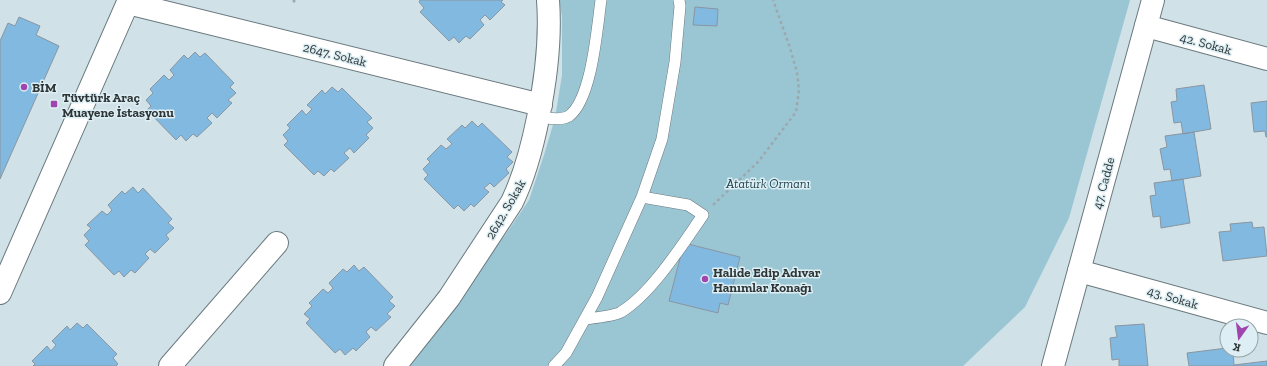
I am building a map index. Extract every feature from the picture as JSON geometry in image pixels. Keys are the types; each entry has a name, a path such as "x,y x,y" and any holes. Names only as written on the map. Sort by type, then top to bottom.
{"street":[{"name":"2642. Sokak","path":"395,366 449,298 512,202 524,174 532,151 540,111 549,48 550,20 548,0"},
{"name":"47. Cadde","path":"1053,366 1153,0"},
{"name":"2647. Sokak","path":"128,2 540,111"},
{"path":"0,293 128,2"},
{"name":"42. Sokak","path":"1146,26 1267,59"},
{"path":"170,366 277,243"},
{"name":"43. Sokak","path":"1079,271 1267,323"}],"lane":[{"path":"540,111 555,118 568,116 582,101 589,78 601,0"},
{"path":"554,366 566,353 597,297 642,197 662,139 675,62 680,6 679,0"},
{"path":"585,319 620,313 642,296 671,260 703,215 688,205 642,197"}],"path":[{"path":"703,215 758,162 796,112 799,90 798,72 773,0"}],"green space":[{"name":"Atatürk Ormanı","path":"559,0 1130,0 1069,218 1025,307 963,366 406,366 506,234 529,200 555,118 562,75 562,16"}],"building":[{"path":"420,0 503,0 501,2 505,5 490,20 485,15 480,20 484,25 470,39 466,36 459,43 454,37 449,41 420,12 424,8 419,2"},
{"path":"695,7 718,9 717,26 693,25"},
{"path":"19,17 40,26 36,35 59,46 0,179 0,41 8,23 15,26"},
{"path":"195,52 200,57 205,53 234,83 230,87 236,93 228,100 232,103 217,118 212,113 207,118 212,123 197,137 193,134 186,141 181,135 176,140 147,110 151,106 146,100 153,93 150,89 164,75 169,80 174,75 170,70 184,55 188,59"},
{"path":"1204,85 1211,129 1183,134 1181,122 1174,123 1171,102 1177,101 1176,89"},
{"path":"332,87 338,92 342,88 372,118 367,122 373,128 366,135 369,138 354,153 350,148 344,153 349,158 334,172 331,169 324,176 318,171 314,175 284,145 288,141 283,135 290,128 287,125 302,110 306,115 312,109 307,105 322,90 325,94"},
{"path":"1267,101 1266,137 1265,131 1254,132 1251,103"},
{"path":"472,121 478,127 482,123 512,152 507,157 513,162 506,169 509,173 494,187 490,183 484,188 489,192 474,207 471,204 464,211 458,205 454,209 424,179 428,175 423,169 430,162 427,159 441,145 446,149 452,144 447,139 462,125 465,128"},
{"path":"1194,132 1201,176 1172,181 1170,169 1164,170 1160,149 1167,147 1165,136"},
{"path":"1183,179 1190,223 1161,228 1160,216 1153,217 1150,196 1156,195 1154,183"},
{"path":"133,187 138,193 143,188 172,219 168,223 174,228 166,235 169,239 155,253 150,249 145,254 149,258 135,273 131,270 124,277 119,271 114,275 85,245 89,241 84,235 91,228 87,225 102,211 107,215 112,210 108,205 122,191 125,194"},
{"path":"1252,222 1253,228 1264,227 1267,256 1223,261 1219,232 1231,231 1230,224"},
{"name":"Halide Edip Adıvar Hanımlar Konağı","path":"684,243 740,257 728,305 720,303 718,313 669,301"},
{"path":"354,265 359,271 364,267 393,297 389,301 395,306 387,314 391,317 376,331 371,327 366,332 370,337 356,351 353,348 345,355 340,349 335,353 306,323 310,319 304,314 312,306 309,303 323,289 328,293 333,288 329,283 343,269 347,272"},
{"path":"77,323 83,328 87,324 117,354 113,358 118,364 116,366 33,366 35,364 32,361 47,346 51,351 56,345 52,341 67,326 70,330"},
{"path":"1144,324 1148,366 1119,366 1119,359 1112,360 1110,338 1117,337 1115,326"},
{"path":"1219,349 1219,358 1234,358 1234,366 1189,366 1187,353"},
{"path":"1267,361 1267,366 1234,366 1234,365"}],"place":[{"name":"BİM","path":"24,87"},
{"name":"Tüvtürk Araç Muayene İstasyonu","path":"54,104"},
{"name":"Halide Edip Adıvar Hanımlar Konağı","path":"705,279"}]}
